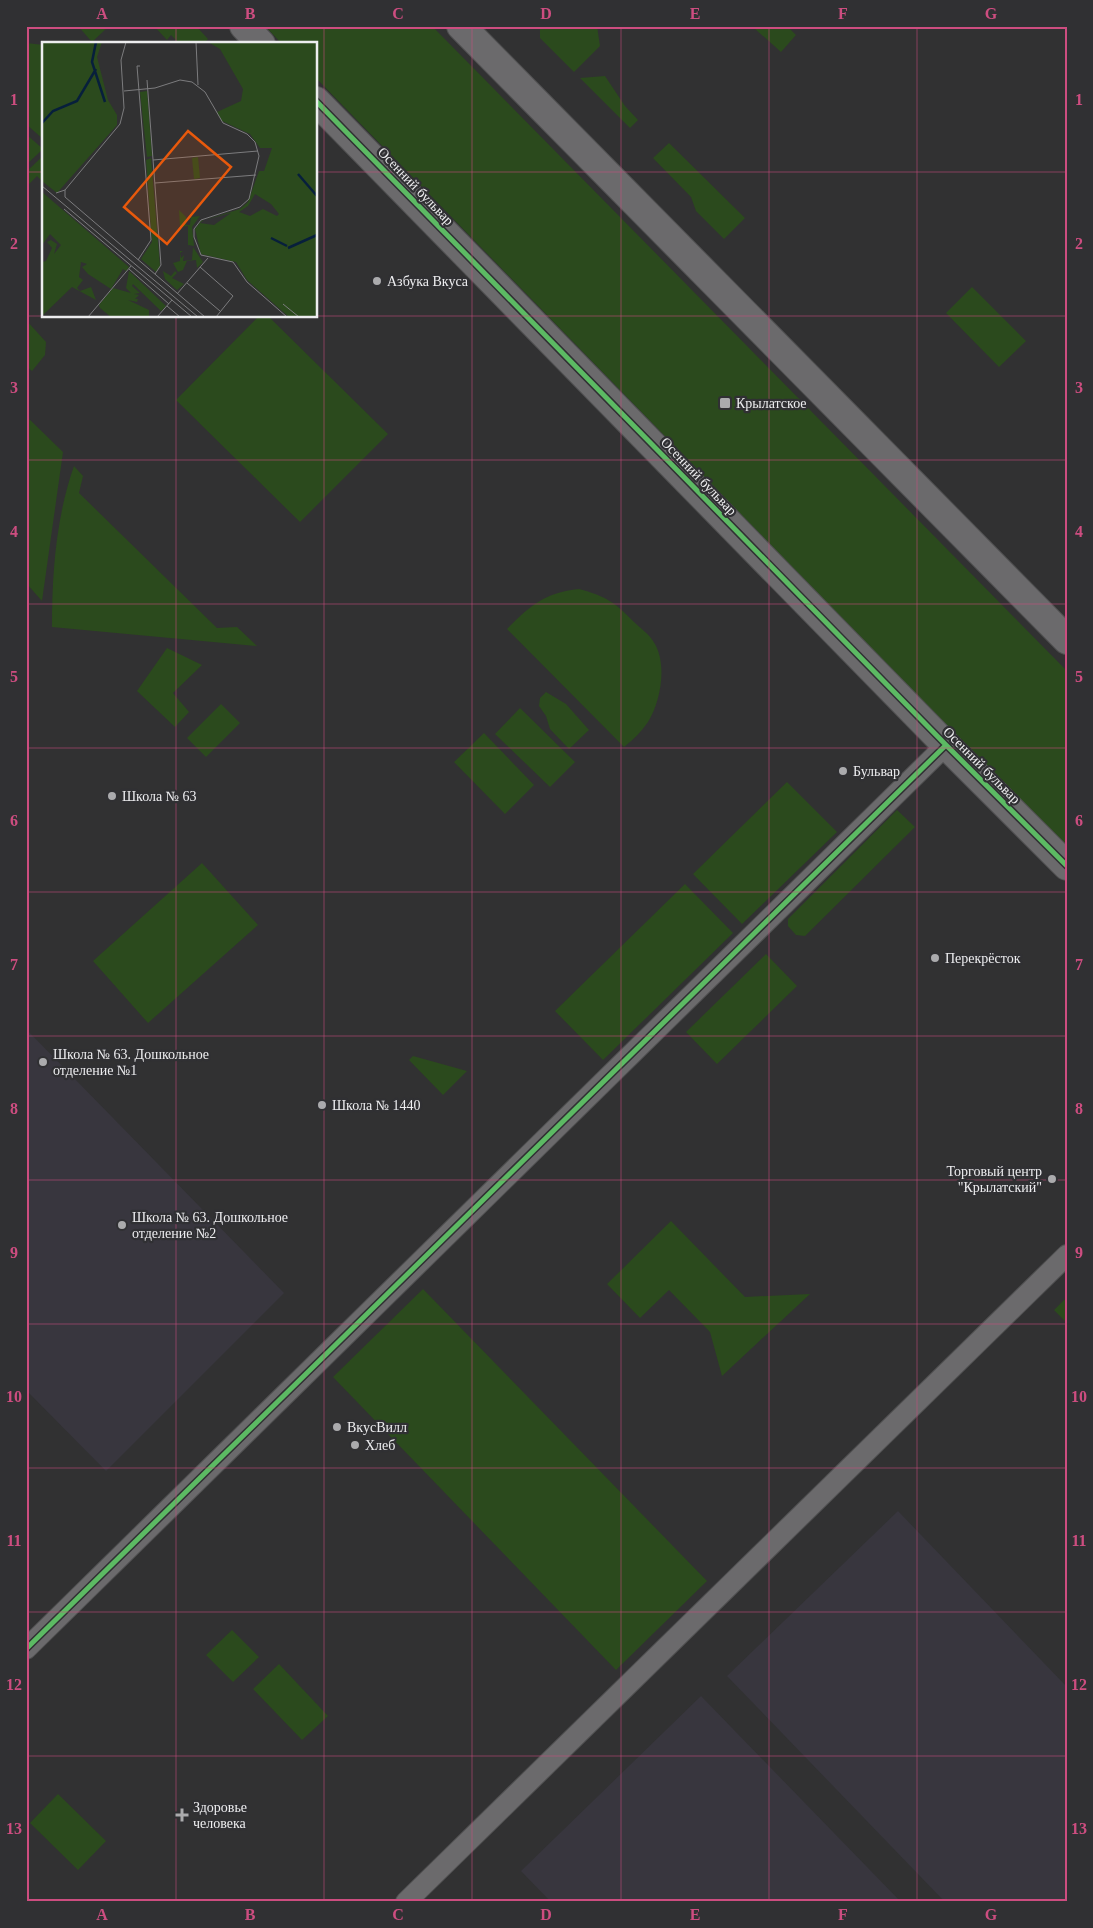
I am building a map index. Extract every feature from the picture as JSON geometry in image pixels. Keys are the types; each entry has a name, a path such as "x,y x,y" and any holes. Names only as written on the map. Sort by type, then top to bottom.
{"street":[{"path":"244,26 259,42"},
{"path":"461,26 1067,640"},
{"name":"Осенний бульвар","path":"318,103 946,746 1067,866"},
{"path":"26,1650 946,746"},
{"path":"406,1902 1067,1255"}],"shaded area":[{"name":"Школа № 63. Дошкольное отделение №2","path":"26,1029 284,1293 106,1471 26,1390"},
{"path":"898,1511 1067,1687 1067,1902 945,1902 727,1676"},
{"path":"701,1696 901,1902 551,1902 521,1871"}],"green space":[{"path":"78,26 107,26 108,27 92,42"},
{"path":"154,26 196,26 208,39 205,42 178,42 171,35 167,40"},
{"path":"265,26 432,26 1067,671 1067,849 318,80 318,42 280,42"},
{"path":"540,26 597,26 600,46 574,72 540,38"},
{"path":"756,26 787,26 796,35 781,52 754,28"},
{"path":"26,43 42,45 42,138 26,124"},
{"path":"605,76 625,106 638,120 630,128 580,78"},
{"path":"26,134 42,150 26,165"},
{"path":"669,143 745,218 724,239 696,211 691,197 653,158"},
{"path":"42,157 42,181 37,176 26,187 26,172"},
{"path":"972,287 1026,341 999,367 946,313"},
{"path":"257,318 270,318 388,434 300,522 176,400"},
{"path":"26,320 46,342 45,355 32,371 26,366"},
{"path":"26,416 63,452 42,601 26,583"},
{"path":"74,466 83,476 79,493 217,628 237,627 257,646 52,627 56,545 63,505"},
{"path":"579,589 603,597 621,609 649,636 658,650 661,682 653,713 637,736 624,747 507,629 523,613 539,601 556,594"},
{"path":"167,648 202,665 173,693 189,712 175,727 137,691"},
{"path":"546,692 566,704 589,730 569,749 550,729 546,716 539,706 540,698"},
{"path":"221,704 240,723 206,757 187,738"},
{"path":"520,708 575,762 550,787 495,734"},
{"path":"484,733 534,785 505,814 454,762"},
{"path":"787,782 837,832 742,924 693,874"},
{"path":"897,810 915,827 805,936 796,935 788,926 788,919"},
{"path":"202,863 258,925 148,1023 93,961"},
{"path":"685,884 733,933 603,1060 555,1011"},
{"path":"766,954 797,986 717,1064 686,1032"},
{"path":"413,1056 467,1071 443,1095 409,1060"},
{"path":"671,1221 745,1297 810,1294 722,1376 710,1332 669,1290 640,1318 607,1284"},
{"path":"423,1289 707,1581 616,1670 333,1377"},
{"path":"1067,1297 1067,1323 1054,1310"},
{"path":"232,1630 259,1657 233,1682 206,1655"},
{"path":"279,1664 328,1716 302,1740 253,1689"},
{"path":"58,1794 106,1841 78,1870 30,1823"}],"cycle path":[{"path":"318,103 946,745 1067,866"},
{"path":"26,1649 946,745"}],"place":[{"name":"Азбука Вкуса","path":"377,281"},
{"name":"Крылатское","path":"725,403"},
{"name":"Бульвар","path":"843,771"},
{"name":"Школа № 63","path":"112,796"},
{"name":"Перекрёсток","path":"935,958"},
{"name":"Школа № 63. Дошкольное отделение №1","path":"43,1062"},
{"name":"Школа № 1440","path":"322,1105"},
{"name":"Торговый центр \"Крылатский\"","path":"1052,1179"},
{"name":"Школа № 63. Дошкольное отделение №2","path":"122,1225"},
{"name":"ВкусВилл","path":"337,1427"},
{"name":"Хлеб","path":"355,1445"},
{"name":"Здоровье человека","path":"182,1815"}]}
